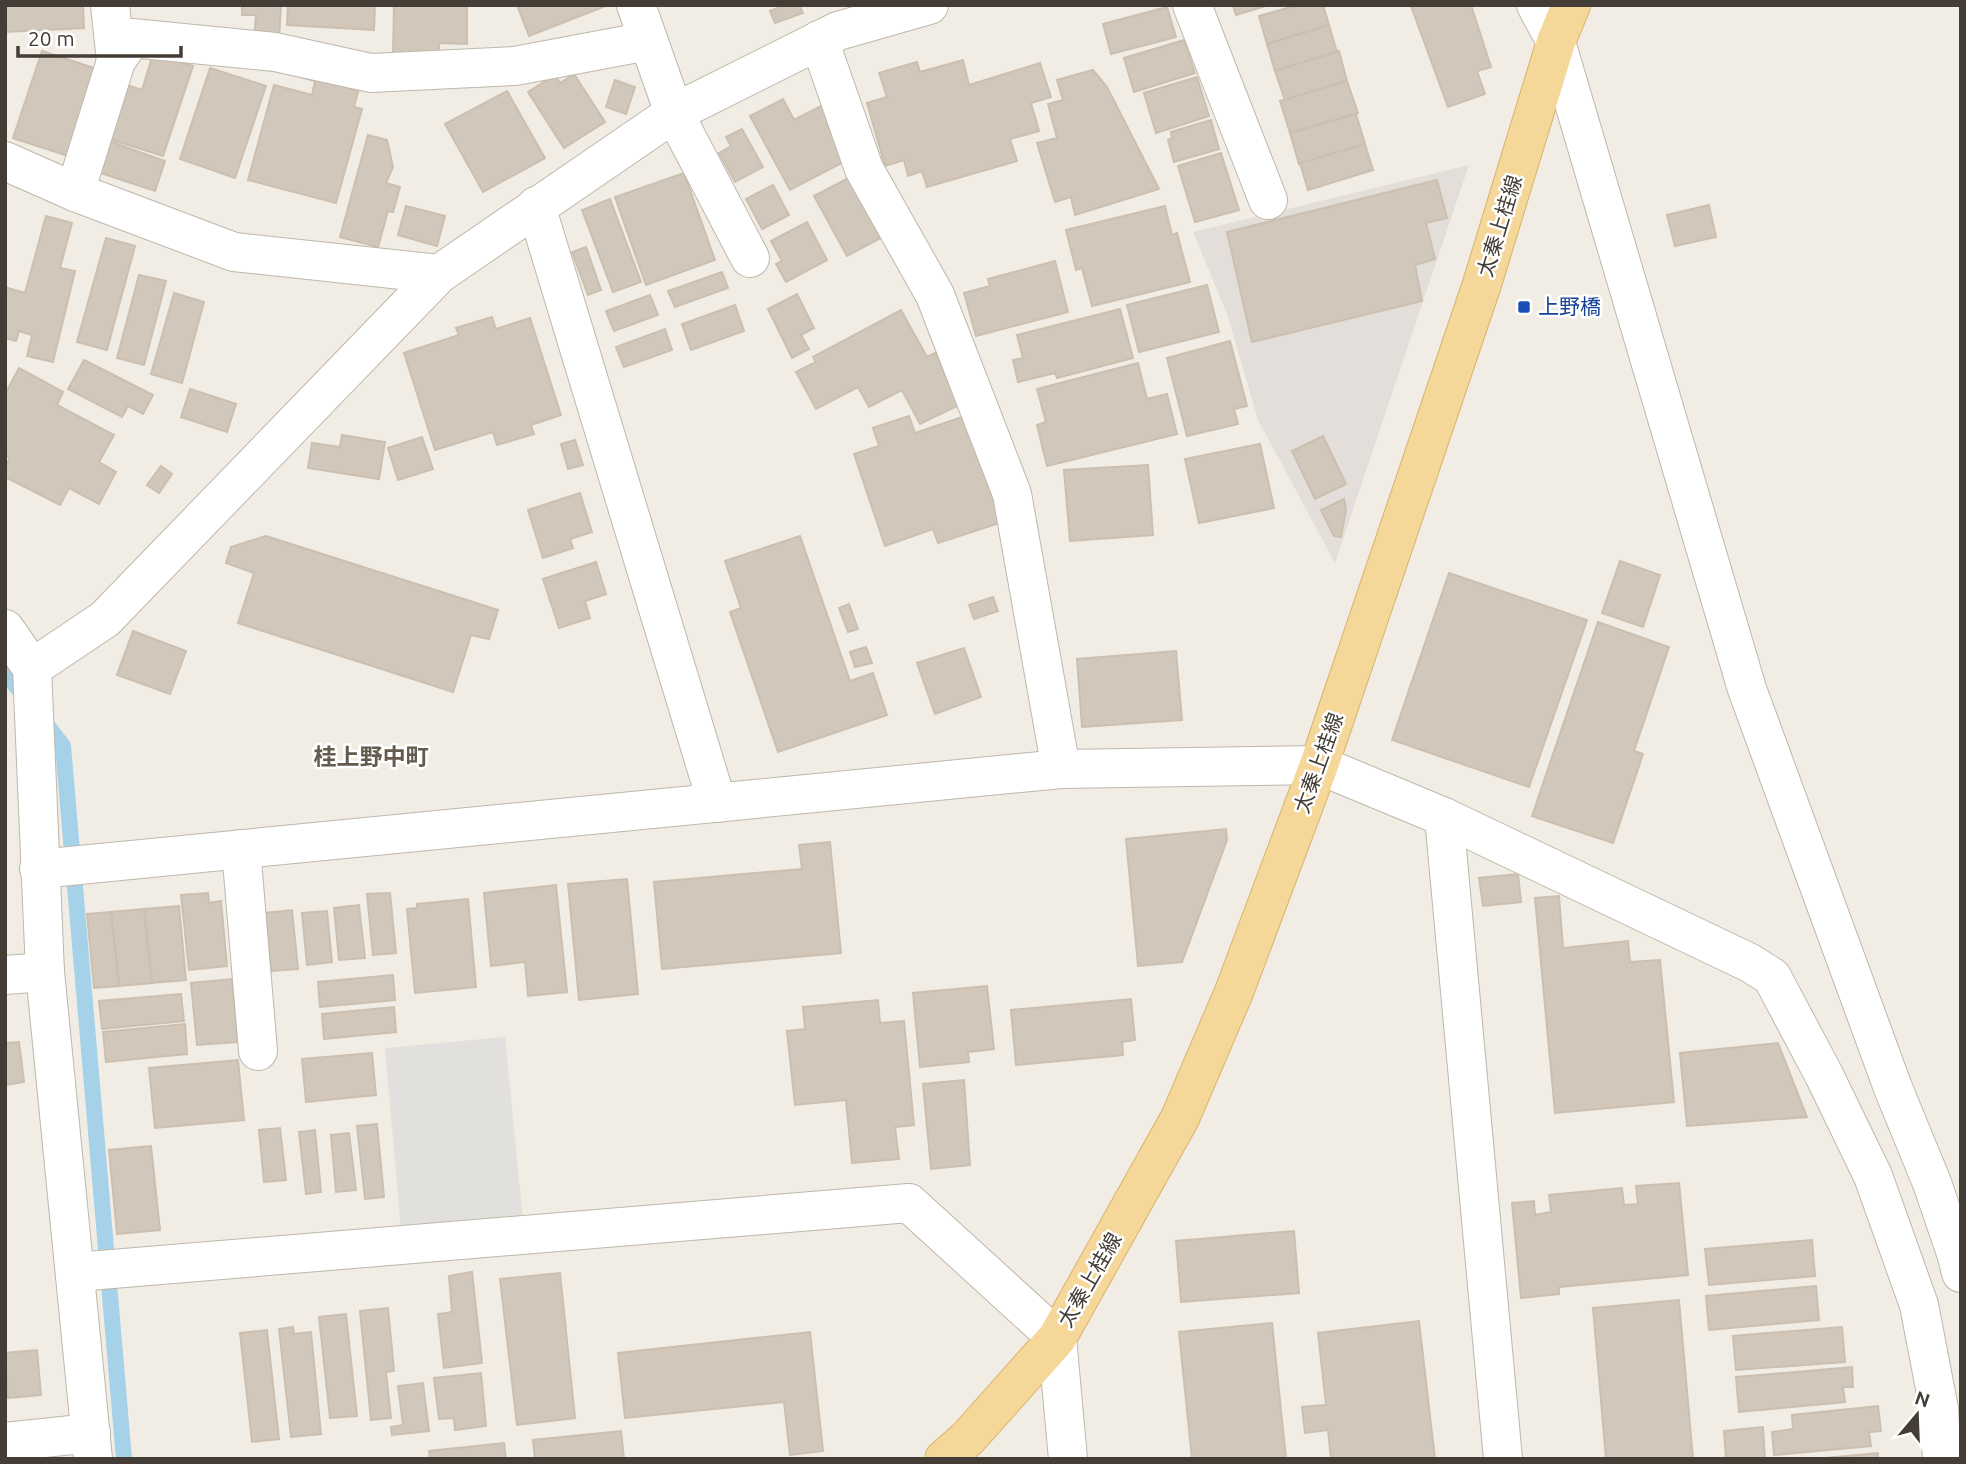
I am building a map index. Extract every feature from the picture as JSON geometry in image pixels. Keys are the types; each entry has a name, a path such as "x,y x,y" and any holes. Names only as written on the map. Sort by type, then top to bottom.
{"main road":[{"name":"太秦上桂線","path":"944,1459 968,1438 1057,1338 1180,1118 1234,992 1319,765 1482,284 1556,42 1571,5"}],"street":[{"path":"110,5 116,61"},
{"path":"32,668 105,619 439,274 674,113 838,31 929,5"},
{"path":"1192,5 1268,200"},
{"path":"1536,5 1556,42 1747,689 1879,1051 1932,1183 1961,1273"},
{"path":"75,192 116,61 132,38 275,52 371,73 515,66 640,15 674,113 750,258"},
{"path":"819,40 864,169 935,295 1012,494 1060,769"},
{"path":"5,161 75,192 234,252 439,274"},
{"path":"536,206 717,803"},
{"path":"5,629 32,668 45,972 92,1446 5,1442"},
{"path":"39,869 1060,769 1319,765 1444,817 1751,963 1772,977 1873,1176 1919,1305 1939,1409 1942,1459"},
{"path":"1444,817 1503,1459"},
{"path":"241,849 258,1051"},
{"path":"5,975 45,972"},
{"path":"76,1272 909,1203 1057,1338 1068,1459"}],"shaded area":[{"path":"1469,165 1335,563 1258,420 1227,314 1193,232"},
{"path":"505,1037 523,1220 401,1231 385,1048"}],"building":[{"path":"5,5 83,5 84,28 5,32"},
{"path":"242,5 281,5 279,40 254,38 256,15 242,15"},
{"path":"288,5 375,5 374,30 287,25"},
{"path":"394,5 467,5 467,44 439,43 439,54 393,53"},
{"path":"517,5 608,5 529,36"},
{"path":"784,5 799,5 803,13 775,23 770,11"},
{"path":"1233,5 1269,5 1236,15"},
{"path":"1298,5 1323,5 1329,25 1267,44 1259,16"},
{"path":"1471,5 1491,67 1477,71 1485,94 1448,107 1411,6"},
{"path":"1167,7 1176,37 1111,54 1103,24"},
{"path":"1329,25 1337,52 1275,71 1267,44"},
{"path":"1184,40 1195,73 1134,92 1124,58"},
{"path":"42,51 100,70 71,157 13,138"},
{"path":"1339,51 1347,81 1285,100 1275,71"},
{"path":"153,54 193,66 163,156 106,138 124,84 142,90"},
{"path":"963,60 969,85 1040,63 1051,97 1031,103 1039,131 1010,139 1017,161 927,187 922,171 908,176 904,160 885,166 867,103 887,97 879,73 917,62 920,72"},
{"path":"210,68 266,86 235,178 180,159"},
{"path":"1093,70 1107,87 1159,189 1075,215 1071,197 1055,202 1037,143 1057,138 1048,104 1063,100 1057,80"},
{"path":"574,74 605,122 564,148 528,92 555,75 560,83"},
{"path":"293,75 360,84 354,107 362,109 336,203 248,180 274,85 312,95 315,81"},
{"path":"1197,77 1209,116 1156,133 1144,93"},
{"path":"615,80 635,87 626,114 606,107"},
{"path":"1347,81 1358,113 1290,133 1280,101"},
{"path":"507,91 545,158 483,192 445,124"},
{"path":"783,99 794,120 823,105 851,158 790,190 750,116"},
{"path":"1356,114 1365,144 1299,164 1290,133"},
{"path":"1211,120 1219,149 1174,162 1168,140 1172,138 1171,132"},
{"path":"742,129 763,167 735,182 719,153 731,146 726,137"},
{"path":"368,135 387,140 393,167 386,183 400,187 393,212 388,211 378,247 340,237"},
{"path":"106,140 165,161 155,191 95,171"},
{"path":"1365,144 1373,170 1308,190 1300,163"},
{"path":"1221,153 1239,210 1195,222 1178,166"},
{"path":"684,173 715,260 646,285 615,197"},
{"path":"856,174 888,234 847,256 814,196"},
{"path":"1437,180 1447,218 1426,223 1435,259 1415,265 1422,301 1252,342 1227,232"},
{"path":"773,185 789,215 762,229 746,199"},
{"path":"610,199 641,282 613,292 582,210"},
{"path":"1709,205 1716,237 1675,246 1667,215"},
{"path":"406,206 445,216 437,246 398,235"},
{"path":"1165,206 1172,235 1177,233 1190,282 1092,306 1082,268 1076,270 1066,230"},
{"path":"46,216 72,223 60,268 75,271 53,362 27,356 32,335 19,331 16,341 5,338 5,287 25,293"},
{"path":"807,222 827,260 786,282 776,264 782,261 771,241"},
{"path":"106,238 135,246 107,350 77,342"},
{"path":"586,247 601,290 588,295 572,252"},
{"path":"1055,261 1068,312 976,336 964,293 990,286 988,279"},
{"path":"722,272 728,288 675,307 668,291"},
{"path":"139,275 166,281 144,365 117,358"},
{"path":"1207,285 1219,332 1139,352 1127,305"},
{"path":"174,293 204,302 182,383 151,374"},
{"path":"797,294 814,328 801,335 809,349 792,358 768,309"},
{"path":"650,295 658,315 614,331 606,311"},
{"path":"735,305 744,331 691,350 682,324"},
{"path":"1120,309 1133,358 1057,378 1055,373 1018,382 1013,360 1023,358 1017,335"},
{"path":"901,310 927,357 935,353 961,404 920,424 902,390 869,407 858,387 816,409 796,372 816,362 813,357"},
{"path":"492,317 496,329 530,318 561,415 531,425 534,434 497,445 493,432 435,450 404,353 459,335 456,328"},
{"path":"665,329 672,350 624,367 616,347"},
{"path":"1230,341 1247,406 1234,409 1238,424 1187,436 1167,358"},
{"path":"84,360 153,395 143,414 128,406 122,417 68,389"},
{"path":"1138,363 1147,399 1167,394 1177,434 1047,466 1037,425 1046,422 1037,389"},
{"path":"19,368 63,392 57,405 114,435 99,462 116,472 99,504 69,488 60,505 5,477 5,467 10,458 5,455 5,394"},
{"path":"190,389 236,404 227,432 181,417"},
{"path":"909,416 915,433 965,416 1002,522 938,543 933,529 885,546 854,454 879,446 873,428"},
{"path":"342,435 385,442 379,479 308,468 312,443 340,447"},
{"path":"1323,436 1346,484 1315,499 1292,451"},
{"path":"422,437 433,469 398,480 388,448"},
{"path":"575,440 583,465 568,469 561,444"},
{"path":"1260,444 1274,508 1199,523 1185,459"},
{"path":"1148,465 1153,535 1070,541 1064,470"},
{"path":"161,466 172,474 159,493 147,485"},
{"path":"580,493 592,532 570,539 573,548 543,558 528,510"},
{"path":"1344,499 1346,509 1341,537 1334,536 1321,510"},
{"path":"266,536 498,610 489,639 471,635 453,692 238,623 254,573 226,563 231,547"},
{"path":"800,536 850,681 873,673 887,715 778,752 730,612 741,608 725,561"},
{"path":"1620,561 1660,575 1643,627 1602,613"},
{"path":"596,562 606,594 585,601 590,618 559,628 543,579"},
{"path":"1449,573 1587,620 1529,787 1392,740"},
{"path":"993,597 998,611 974,619 969,605"},
{"path":"849,604 858,629 848,632 839,608"},
{"path":"1598,622 1669,647 1634,751 1643,754 1613,843 1532,816"},
{"path":"133,631 186,651 170,694 117,675"},
{"path":"866,647 872,663 855,667 850,652"},
{"path":"964,648 981,697 935,714 917,663"},
{"path":"1176,651 1182,720 1082,727 1077,659"},
{"path":"1226,829 1227,840 1182,962 1138,966 1126,839"},
{"path":"830,842 841,953 662,969 654,882 802,869 799,845"},
{"path":"1518,874 1521,902 1483,906 1479,878"},
{"path":"627,879 638,994 579,1000 568,884"},
{"path":"556,885 567,992 528,996 525,962 491,966 484,893"},
{"path":"208,893 209,903 221,901 227,966 189,970 181,895"},
{"path":"390,893 396,953 373,955 367,894"},
{"path":"1559,896 1563,948 1628,941 1630,962 1660,960 1674,1102 1555,1113 1535,898"},
{"path":"468,899 476,987 415,993 407,909 417,908 417,904"},
{"path":"359,905 365,958 339,960 334,908"},
{"path":"179,906 186,980 151,983 144,909"},
{"path":"144,909 152,983 119,986 111,912"},
{"path":"292,910 298,969 271,971 265,913"},
{"path":"327,911 332,962 307,965 302,913"},
{"path":"111,912 119,986 94,988 87,914"},
{"path":"393,975 395,1000 320,1007 318,982"},
{"path":"232,979 238,1042 197,1045 191,983"},
{"path":"987,986 994,1049 968,1052 969,1062 920,1067 913,993"},
{"path":"181,994 184,1021 102,1029 99,1001"},
{"path":"1131,999 1135,1040 1122,1042 1123,1055 1016,1065 1011,1010"},
{"path":"878,1000 880,1023 904,1021 914,1125 895,1127 899,1159 852,1163 846,1100 795,1105 787,1031 805,1029 803,1007"},
{"path":"394,1007 396,1032 324,1039 322,1014"},
{"path":"185,1024 187,1054 106,1062 103,1032"},
{"path":"19,1042 24,1082 5,1085 5,1043"},
{"path":"1778,1043 1807,1117 1687,1126 1680,1053"},
{"path":"372,1053 376,1095 306,1102 302,1059"},
{"path":"238,1060 244,1120 155,1128 149,1068"},
{"path":"964,1080 970,1165 931,1169 923,1084"},
{"path":"377,1124 384,1197 365,1199 357,1126"},
{"path":"280,1128 286,1180 264,1182 259,1130"},
{"path":"315,1130 321,1192 306,1194 299,1132"},
{"path":"349,1133 356,1190 336,1192 331,1135"},
{"path":"151,1146 160,1230 117,1234 109,1150"},
{"path":"1679,1183 1688,1275 1559,1287 1559,1294 1521,1298 1512,1203 1534,1201 1535,1215 1551,1212 1549,1195 1622,1188 1624,1205 1638,1204 1636,1186"},
{"path":"1294,1231 1299,1293 1181,1302 1176,1241"},
{"path":"1812,1240 1815,1276 1709,1285 1705,1249"},
{"path":"472,1272 482,1363 444,1368 438,1314 452,1312 449,1276"},
{"path":"560,1273 575,1418 517,1425 500,1279"},
{"path":"1816,1286 1819,1320 1709,1330 1706,1296"},
{"path":"1679,1300 1693,1459 1606,1459 1593,1308"},
{"path":"388,1308 394,1371 386,1372 391,1418 371,1420 360,1311"},
{"path":"346,1314 357,1416 330,1418 319,1317"},
{"path":"1419,1321 1435,1459 1331,1459 1328,1430 1305,1433 1302,1407 1326,1405 1318,1333"},
{"path":"1272,1323 1286,1459 1192,1459 1179,1332"},
{"path":"293,1327 294,1334 311,1332 321,1434 291,1437 279,1329"},
{"path":"1842,1327 1845,1362 1736,1370 1733,1336"},
{"path":"267,1330 279,1439 252,1442 240,1333"},
{"path":"810,1332 823,1451 790,1455 784,1402 625,1418 618,1353"},
{"path":"37,1350 41,1395 8,1398 5,1353"},
{"path":"1852,1367 1853,1387 1843,1387 1845,1402 1739,1412 1736,1377"},
{"path":"481,1373 486,1426 455,1430 454,1418 439,1419 434,1378"},
{"path":"423,1383 429,1431 392,1435 391,1427 403,1425 398,1386"},
{"path":"1878,1406 1881,1431 1869,1432 1871,1446 1774,1455 1772,1432 1793,1429 1792,1415"},
{"path":"1763,1427 1765,1459 1726,1459 1724,1431"},
{"path":"621,1431 624,1459 535,1459 533,1440"},
{"path":"504,1443 506,1459 430,1459 429,1451"},
{"path":"1878,1453 1878,1459 1814,1459"}],"waterway":[{"path":"5,673 26,698"},
{"path":"42,719 63,746 124,1459"}],"place":[{"name":"上野橋","path":"1524,307"}],"district":[{"name":"桂上野中町","path":"371,757"}]}
